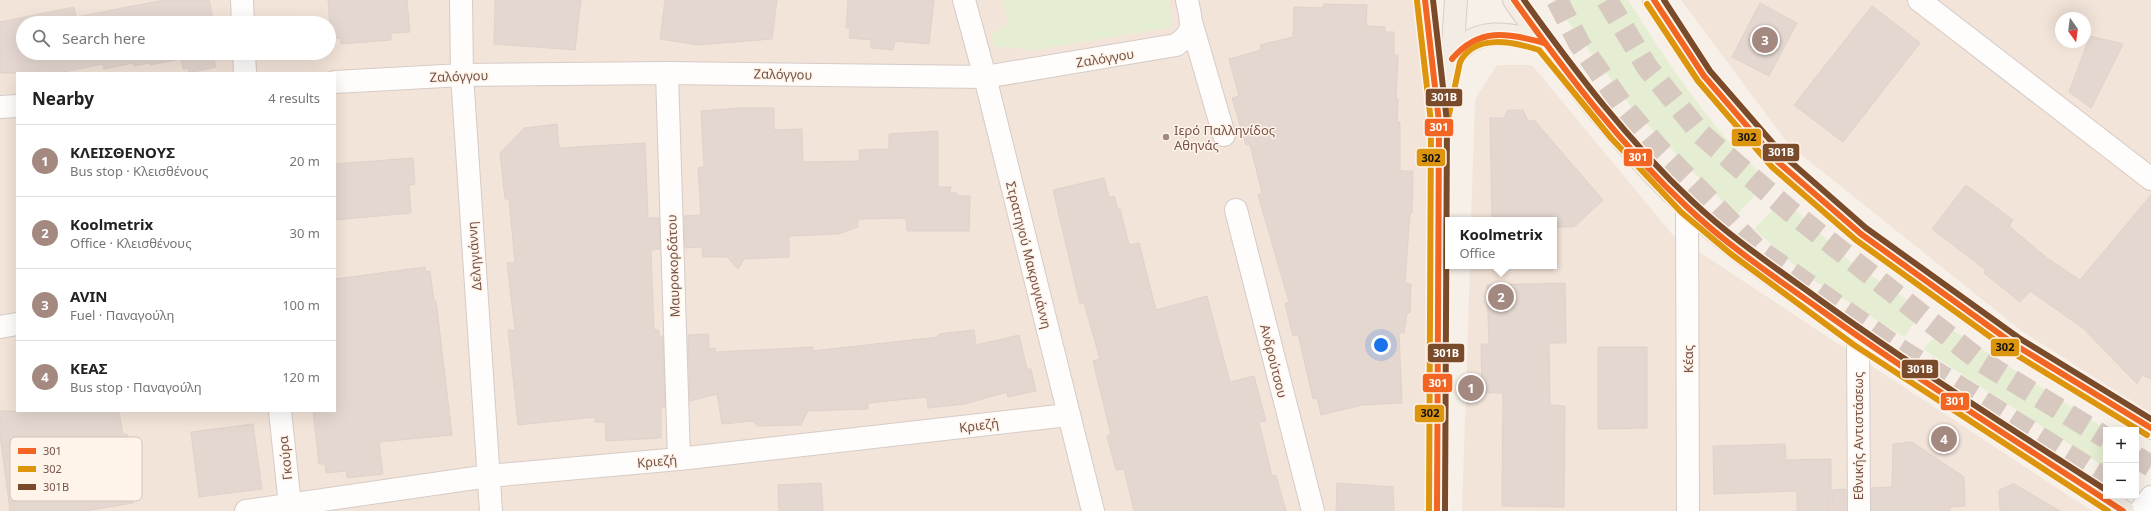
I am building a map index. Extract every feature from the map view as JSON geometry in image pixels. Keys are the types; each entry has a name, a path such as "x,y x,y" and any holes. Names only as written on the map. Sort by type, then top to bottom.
{"main road":[{"path":"1425,0 1439,122 1437,511"},
{"path":"1439,122 1452,59 1456,0"},
{"path":"1514,0 1544,43 1617,133 1687,207 1736,248 1858,338 2123,511"},
{"path":"1654,0 1704,76 1778,162 1861,234 2015,345 2151,428"},
{"path":"1452,59 1458,50 1469,41 1489,34 1514,35 1544,43"}],"street":[{"path":"242,0 243,16"},
{"name":"Δεληγιάννη","path":"461,0 462,74 491,511"},
{"name":"Στρατηγού Μακρυγιάννη","path":"964,0 985,77 1093,511"},
{"path":"1187,0 1192,25 1224,136"},
{"path":"1919,0 2151,179"},
{"name":"Ζαλόγγου","path":"336,82 462,74 667,73 985,77 1176,45 1188,38 1192,25"},
{"path":"244,60 245,72"},
{"name":"Μαυροκορδάτου","path":"667,73 680,459"},
{"path":"0,107 16,106"},
{"name":"Κέας","path":"1687,207 1688,511"},
{"name":"Ανδρούτσου","path":"1236,210 1313,511"},
{"path":"0,327 16,324"},
{"name":"Εθνικής Αντιστάσεως","path":"1858,338 1859,511"},
{"name":"Γκούρα","path":"280,412 290,505"},
{"name":"Κριεζή","path":"246,511 489,476 680,459 1068,415"},
{"path":"2140,511 2151,497"}],"shaded area":[{"path":"0,0 1416,0 1422,51 1429,200 1426,511 0,511"},
{"path":"1681,0 2151,0 2151,413 2023,332 1789,145"},
{"path":"1497,65 1532,65 1672,234 2092,511 1462,511 1470,269 1557,269 1557,217 1471,217 1475,99"}],"green space":[{"path":"1002,0 1169,0 1172,27 1034,50 994,46 991,35 1008,24"},
{"path":"1552,0 1628,0 1689,91 1715,125 1768,182 1736,215 1635,112"},
{"path":"1783,198 1846,258 1923,311 1904,337 1807,276 1754,229"},
{"path":"1946,326 2103,427 2103,466 1923,349"}],"building":[{"path":"164,0 209,0 212,16 81,16"},
{"path":"328,0 407,0 410,32 391,33 391,40 341,44 340,38 336,38 336,16 329,16"},
{"path":"495,0 581,0 575,50 494,44"},
{"path":"665,0 777,0 772,39 699,45 660,39"},
{"path":"848,0 934,0 929,44 895,41 893,50 871,48 871,40 849,38 850,28 846,28"},
{"path":"1760,3 1797,23 1769,76 1732,57"},
{"path":"1324,4 1367,5 1366,26 1385,27 1385,32 1394,32 1394,55 1398,55 1396,99 1398,99 1397,122 1400,122 1400,171 1413,171 1412,213 1410,213 1405,283 1411,284 1410,312 1407,313 1404,333 1399,333 1402,403 1362,405 1321,415 1317,398 1313,399 1298,334 1293,336 1285,304 1289,302 1258,195 1262,193 1250,144 1246,145 1232,98 1239,96 1229,59 1261,50 1260,45 1293,37 1294,7 1323,8"},
{"path":"1872,6 1920,43 1843,142 1794,105"},
{"path":"74,7 76,16 30,16"},
{"path":"16,19 16,60 176,60 150,65 149,63 134,66 133,63 104,69 103,64 64,72 0,73 0,22"},
{"path":"2091,36 2123,44 2091,108 2069,92 2086,48 2091,48"},
{"path":"181,60 214,60 216,67 194,72 189,72 188,68 183,69"},
{"path":"740,108 774,108 774,130 802,129 803,162 860,161 859,150 889,149 889,134 938,131 938,187 951,187 950,193 957,193 957,196 970,196 969,231 907,231 906,218 858,219 858,227 838,234 789,236 789,257 744,259 738,269 727,257 703,257 702,247 685,248 684,216 701,215 698,168 704,167 701,111"},
{"path":"1508,110 1523,110 1528,121 1534,120 1603,200 1574,227 1557,227 1557,217 1492,217 1490,118 1504,118"},
{"path":"557,124 559,148 645,143 648,218 659,218 660,249 651,250 654,330 659,330 659,336 663,336 665,407 661,408 661,438 606,441 605,422 595,422 595,417 518,425 508,330 515,330 507,263 515,263 509,199 505,199 500,153 524,128"},
{"path":"413,158 415,184 409,185 411,213 336,220 336,164"},
{"path":"1104,178 1109,197 1114,196 1118,210 1120,209 1129,245 1139,243 1156,310 1207,296 1230,382 1254,376 1266,421 1259,422 1272,476 1276,475 1286,511 1134,511 1124,469 1116,470 1107,436 1111,435 1093,361 1100,359 1084,303 1080,304 1053,190"},
{"path":"1966,185 2013,220 2009,226 2047,258 2080,280 2151,195 2151,379 2142,375 2137,384 2084,329 2030,291 2020,302 1984,273 1986,270 1932,229"},
{"path":"425,267 426,272 430,271 434,301 436,301 452,435 379,442 383,474 347,478 346,471 326,473 325,464 319,464 313,412 336,412 336,279"},
{"path":"1565,283 1566,343 1549,343 1550,405 1565,406 1564,507 1502,506 1503,393 1482,393 1481,344 1489,344 1487,285"},
{"path":"974,330 976,345 1019,335 1027,369 1031,369 1036,391 1008,397 1007,392 965,404 928,408 927,397 868,403 868,409 808,411 801,425 758,426 752,421 722,424 717,394 690,401 688,335 708,334 709,349 715,348 716,352 813,347 812,351 938,337 939,334"},
{"path":"1598,347 1647,347 1647,428 1598,429"},
{"path":"0,411 119,412 123,435 127,434 127,437 10,437 10,501 133,501 133,503 85,511 10,511 0,435"},
{"path":"253,424 262,489 199,497 191,432"},
{"path":"1912,442 1964,477 1965,506 1950,507 1950,511 1871,511 1871,488 1892,487 1893,444"},
{"path":"1785,444 1786,460 1831,459 1831,511 1797,511 1797,491 1714,494 1713,446"},
{"path":"821,483 823,511 779,511 778,485"},
{"path":"1337,483 1393,487 1394,511 1336,511"},
{"path":"2014,484 2060,511 2000,511 1999,490"},
{"path":"1846,489 1846,511 1833,511 1832,490"}],"tunnel":[{"path":"1557,0 1579,43 1625,109 1659,149 1755,247 1896,347 2103,477"},
{"path":"1607,0 1647,67 1701,134 1790,211 1979,360 2103,436"},
{"path":"2139,459 2151,466"}],"transit line":[{"name":"301","path":"1425,0 1439,122 1437,511"},
{"name":"301B","path":"1433,0 1447,122 1447,217"},
{"name":"301","path":"1514,0 1574,81 1617,134 1639,159 1702,221 1767,272 1855,334 1969,411 2123,511"},
{"name":"301B","path":"1524,0 1563,53 1624,130 1668,178 1722,228 1890,349 2103,488"},
{"name":"301","path":"1654,0 1704,76 1778,162 1861,234 2015,345 2151,428"},
{"name":"301B","path":"1664,0 1710,71 1784,156 1866,228 2019,338 2151,419"},
{"name":"302","path":"1417,1 1431,122 1429,511"},
{"name":"302","path":"1647,4 1698,81 1772,167 1856,240 2010,351 2147,435"},
{"name":"301","path":"1452,59 1462,49 1473,42 1483,37 1494,35 1506,35 1544,43"},
{"name":"302","path":"1447,124 1460,62 1467,53 1475,47 1485,43 1496,42 1518,44 1539,50 1611,138 1681,212 1731,254 1854,345 2108,511"},
{"name":"301B","path":"1445,511 1446,269"}],"place":[{"name":"AVIN","path":"1765,40"},
{"name":"Ιερό Παλληνίδος Αθηνάς","path":"1166,137"},
{"name":"Koolmetrix","path":"1501,297"},
{"name":"ΚΛΕΙΣΘΕΝΟΥΣ","path":"1471,388"},
{"name":"ΚΕΑΣ","path":"1944,439"}]}
